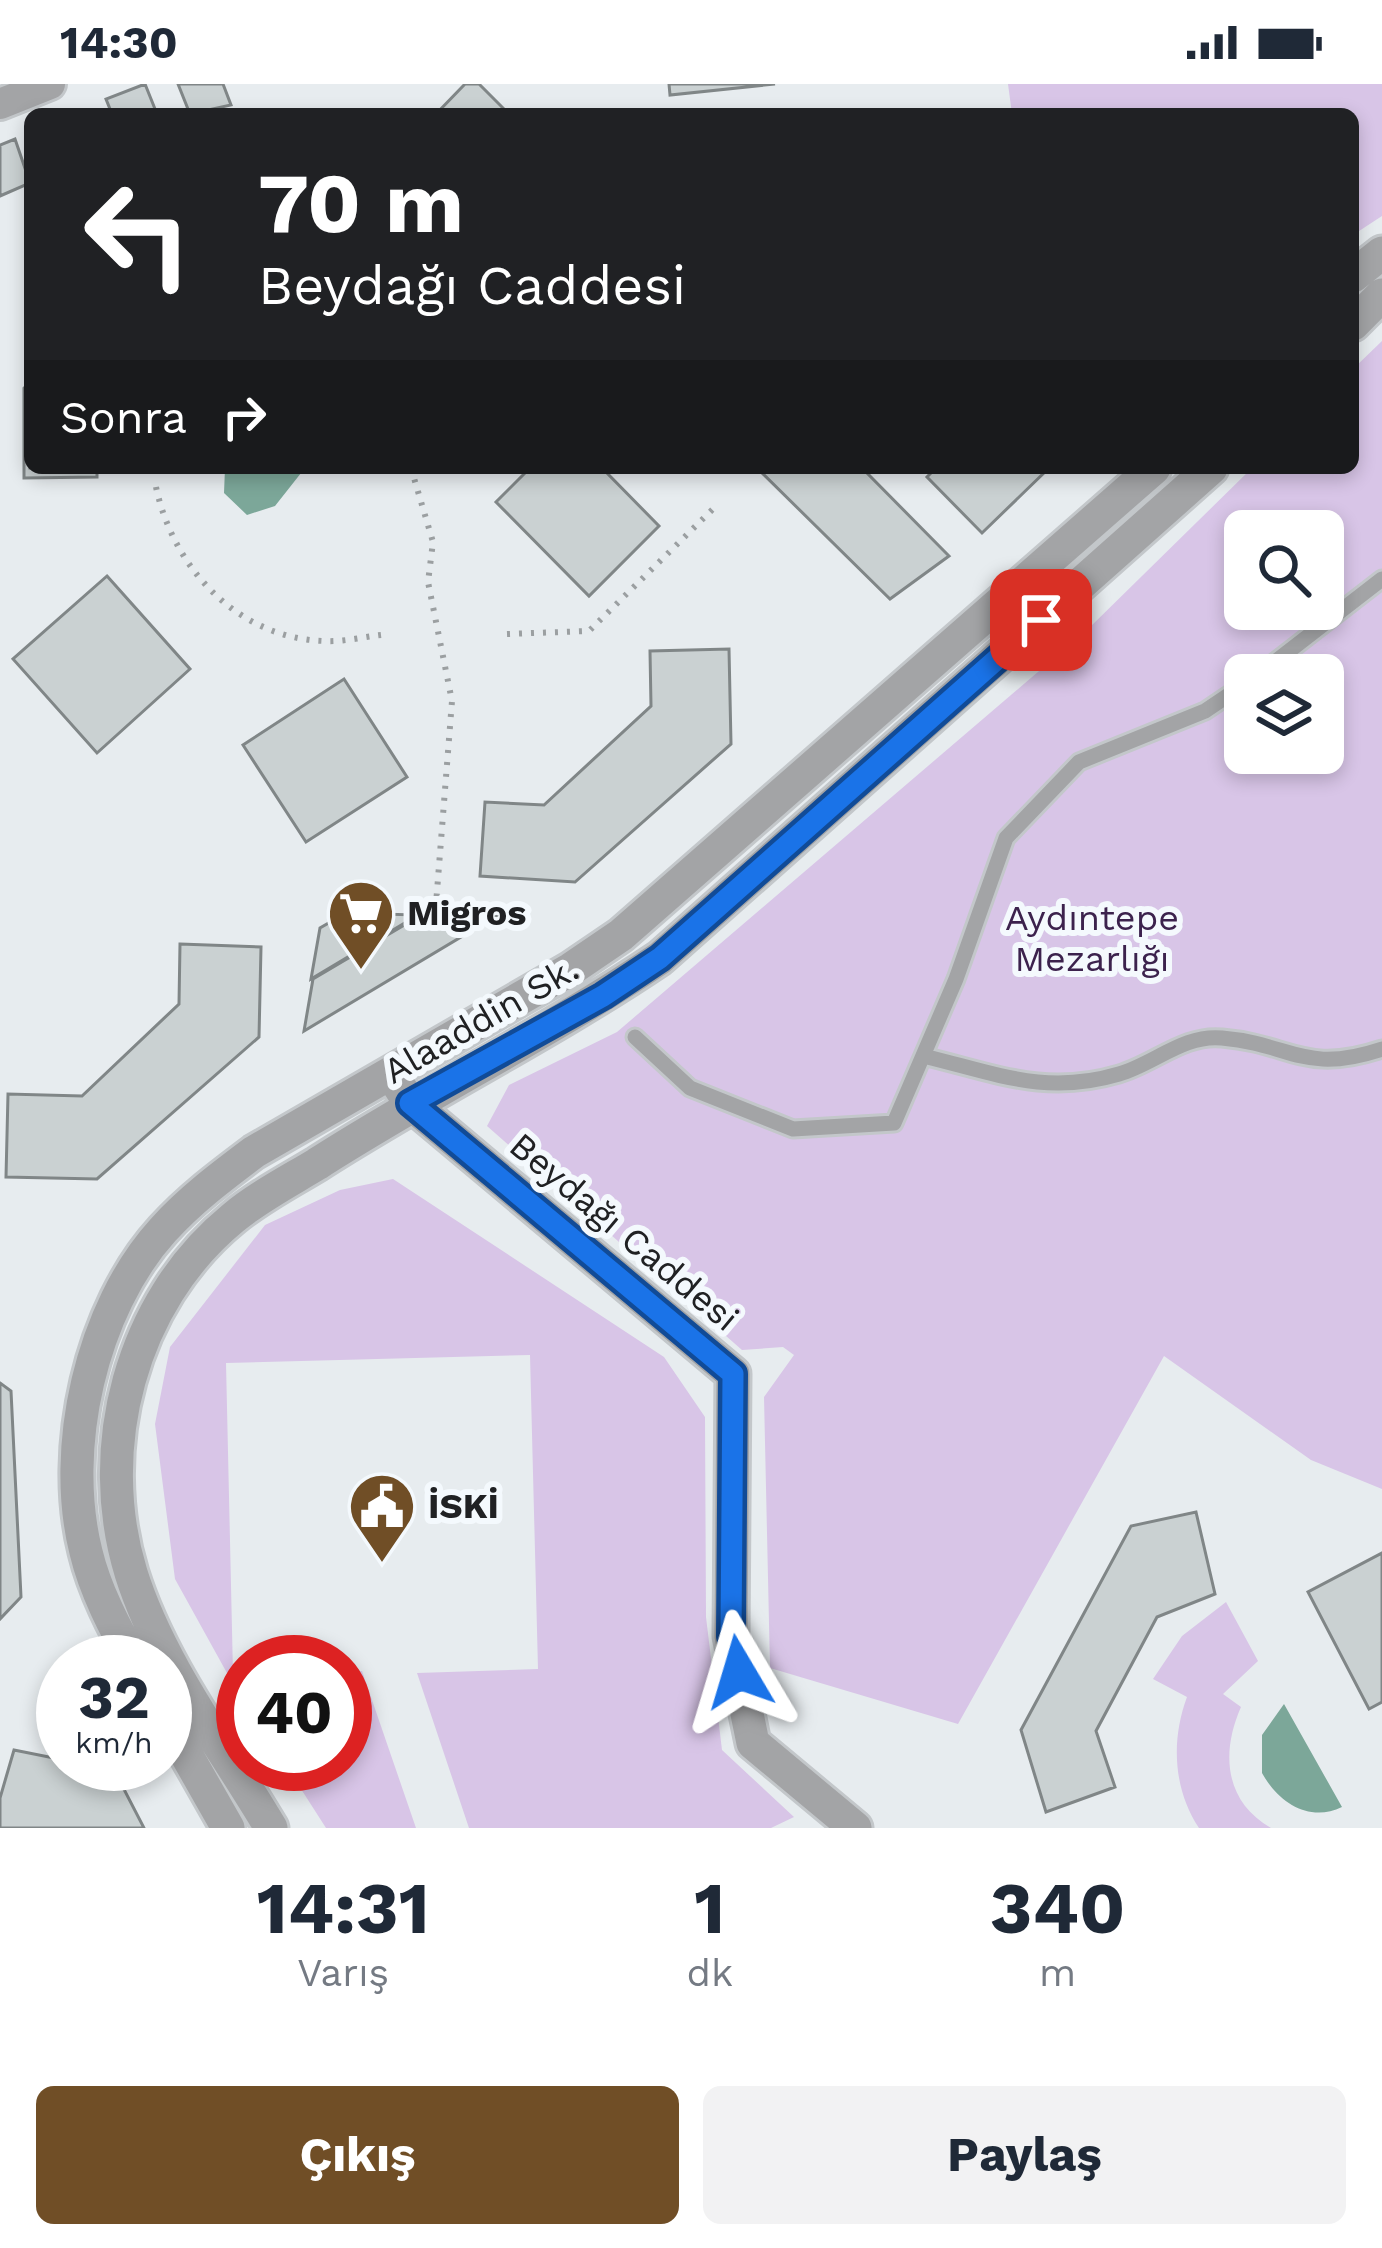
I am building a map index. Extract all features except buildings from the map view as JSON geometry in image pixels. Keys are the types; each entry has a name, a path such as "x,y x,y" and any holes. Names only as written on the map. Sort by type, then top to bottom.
{"street":[{"path":"0,104 50,84"},
{"path":"1359,318 1382,296"},
{"name":"Alaaddin Sk.","path":"122,1635 86,1552 77,1483 98,1348 126,1283 160,1233 210,1185 254,1152 620,935 1147,474"},
{"name":"Alaaddin Sk.","path":"271,1828 149,1620 131,1572 118,1514 125,1386 158,1310 184,1270 232,1218 410,1103 603,996 660,958 1204,474"},
{"path":"915,675 946,704"},
{"path":"882,703 911,738"},
{"path":"392,1074 410,1103"},
{"name":"Beydağı Caddesi","path":"410,1103 733,1374 731,1636 753,1743 855,1828"},
{"path":"192,1765 228,1828"}],"lane":[{"path":"1285,654 1382,580"},
{"path":"635,1037 690,1088 794,1129 893,1123 1006,838 1078,761 1205,711 1224,698"},
{"path":"923,1056 1045,1087 1122,1074 1181,1045 1220,1037 1301,1060 1343,1062 1382,1048"}],"path":[{"path":"413,474 433,542 428,582 452,701 436,904"},
{"path":"156,487 181,556 230,608 274,634 326,641 381,634"},
{"path":"507,634 589,631 717,506"}],"green space":[{"path":"1008,84 1382,84 1382,216 1359,231 1359,108 1011,108"},
{"name":"Aydıntepe Mezarlığı","path":"1382,341 1382,1489 1311,1460 1164,1356 958,1724 770,1668 764,1397 794,1355 783,1347 742,1350 487,1126 509,1085 617,1032 1087,630 1246,474 1359,474 1359,363"},
{"path":"393,1179 664,1357 705,1417 706,1617 722,1750 794,1817 771,1828 469,1828 417,1673 538,1669 530,1355 226,1363 232,1635 216,1635 216,1653 175,1579 155,1424 170,1347 265,1225 340,1190"},
{"path":"1226,1602 1258,1661 1223,1694 1241,1707 1231,1741 1231,1774 1244,1804 1271,1828 1199,1828 1184,1797 1177,1764 1178,1730 1187,1697 1153,1679 1182,1636"},
{"path":"372,1700 416,1828 326,1828 302,1791 372,1791"}],"shaded area":[{"path":"225,474 300,474 275,506 247,515 224,493"},
{"path":"1284,1704 1342,1807 1318,1813 1296,1807 1262,1773 1262,1735"}],"place":[{"name":"Migros","path":"361,972"},
{"name":"İSKİ","path":"382,1565"}],"route":[{"path":"739,1672 731,1636 733,1374 410,1103 603,996 660,958 1041,620"}]}
